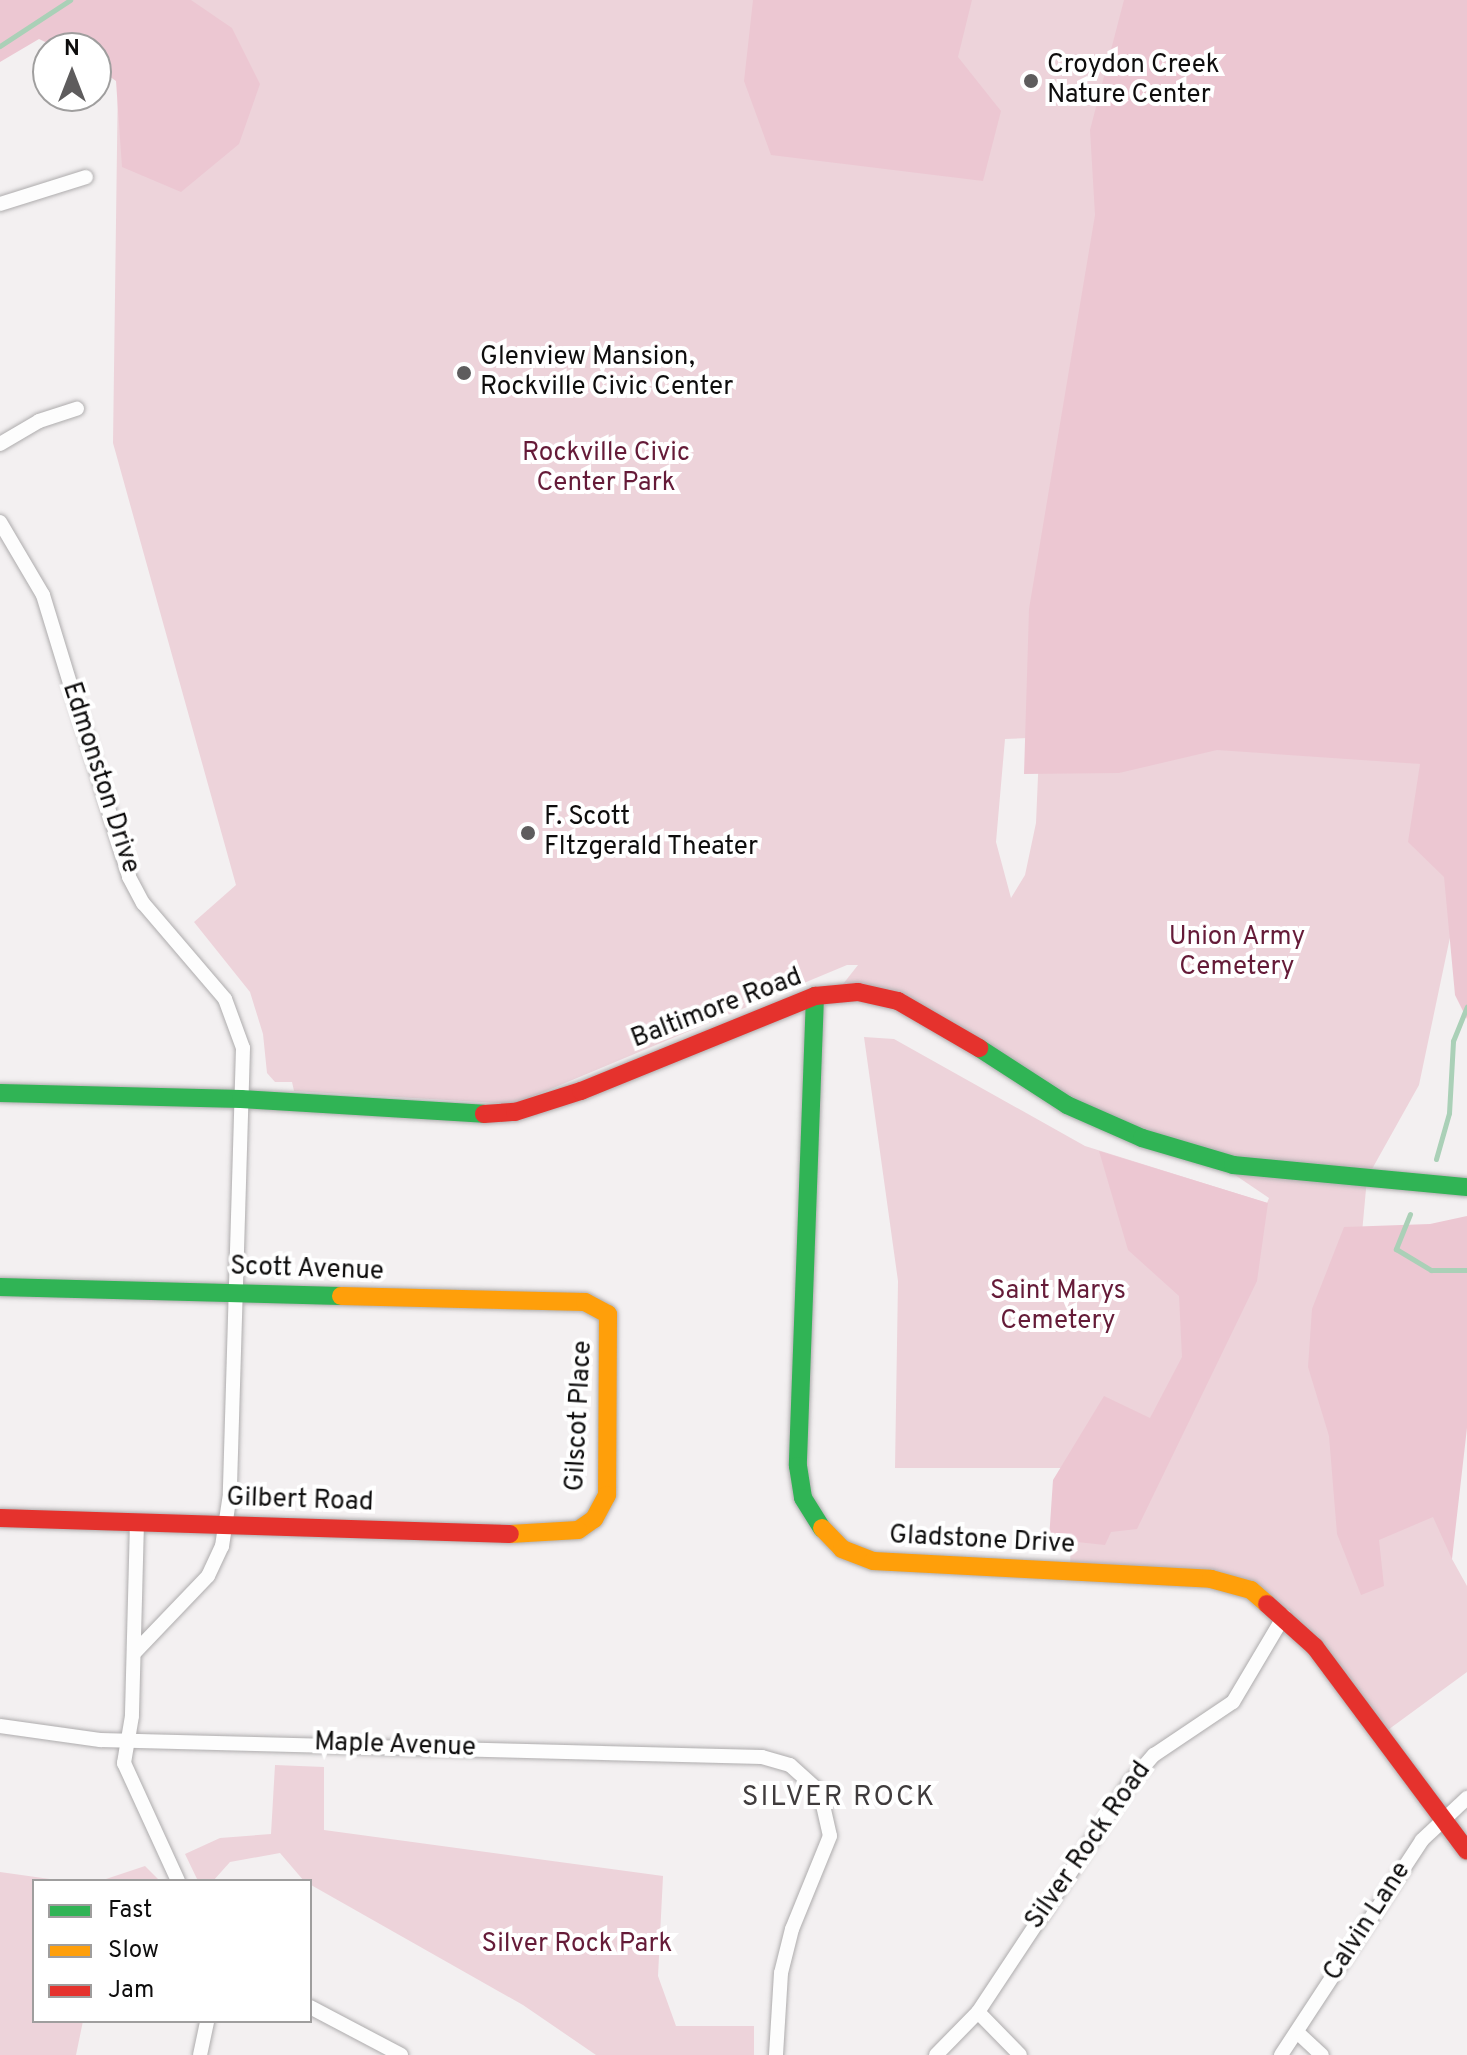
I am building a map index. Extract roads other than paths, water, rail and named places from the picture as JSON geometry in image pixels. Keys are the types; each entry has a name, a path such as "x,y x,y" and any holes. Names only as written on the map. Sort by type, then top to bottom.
{"street":[{"path":"0,204 86,177"},
{"path":"0,444 39,421 77,409"},
{"name":"Edmonston Drive","path":"0,522 43,595 129,877 143,903 197,960 233,1014 243,1048 225,1524 208,1576 135,1652"},
{"name":"Baltimore Road","path":"0,1093 241,1099 429,1113 515,1112 815,996 858,992 898,1001 1067,1105 1142,1138 1210,1158 1284,1173 1467,1187"},
{"name":"Gladstone Drive","path":"815,996 798,1466 803,1498 812,1517 842,1549 873,1561 1211,1579 1251,1590 1284,1616 1315,1647 1467,1851"},
{"name":"Scott Avenue","path":"0,1287 585,1302 608,1314"},
{"name":"Gilscot Place","path":"594,1519 607,1495 608,1314"},
{"name":"Gilbert Road","path":"0,1518 551,1535 578,1530 594,1519"},
{"path":"137,1522 135,1652 124,1763 177,1879"},
{"name":"Silver Rock Road","path":"936,2055 978,2012 1131,1781 1154,1755 1233,1702 1284,1616"},
{"name":"Maple Avenue","path":"0,1726 127,1739 762,1757 790,1765 820,1792 830,1836 792,1929 781,1973 776,2055"},
{"name":"Calvin Lane","path":"1281,2055 1422,1840 1467,1798"},
{"path":"312,2008 401,2055"},
{"path":"978,2012 1020,2055"},
{"path":"200,2055 207,2023"},
{"path":"1297,2032 1322,2055"}],"waterway":[{"path":"0,46 70,0"},
{"path":"1436,1159 1449,1113 1453,1041 1467,1007"},
{"path":"1410,1214 1396,1249 1431,1270 1467,1270"}],"place":[{"name":"Croydon Creek Nature Center","path":"1031,81"},
{"name":"Glenview Mansion, Rockville Civic Center","path":"464,373"},
{"name":"F. Scott FItzgerald Theater","path":"528,833"}],"district":[{"name":"SILVER ROCK","path":"839,1798"}],"park label":[{"name":"Rockville Civic Center Park","path":"606,469"},
{"name":"Union Army Cemetery","path":"1237,953"},
{"name":"Saint Marys Cemetery","path":"1058,1307"},
{"name":"Silver Rock Park","path":"577,1945"}]}
